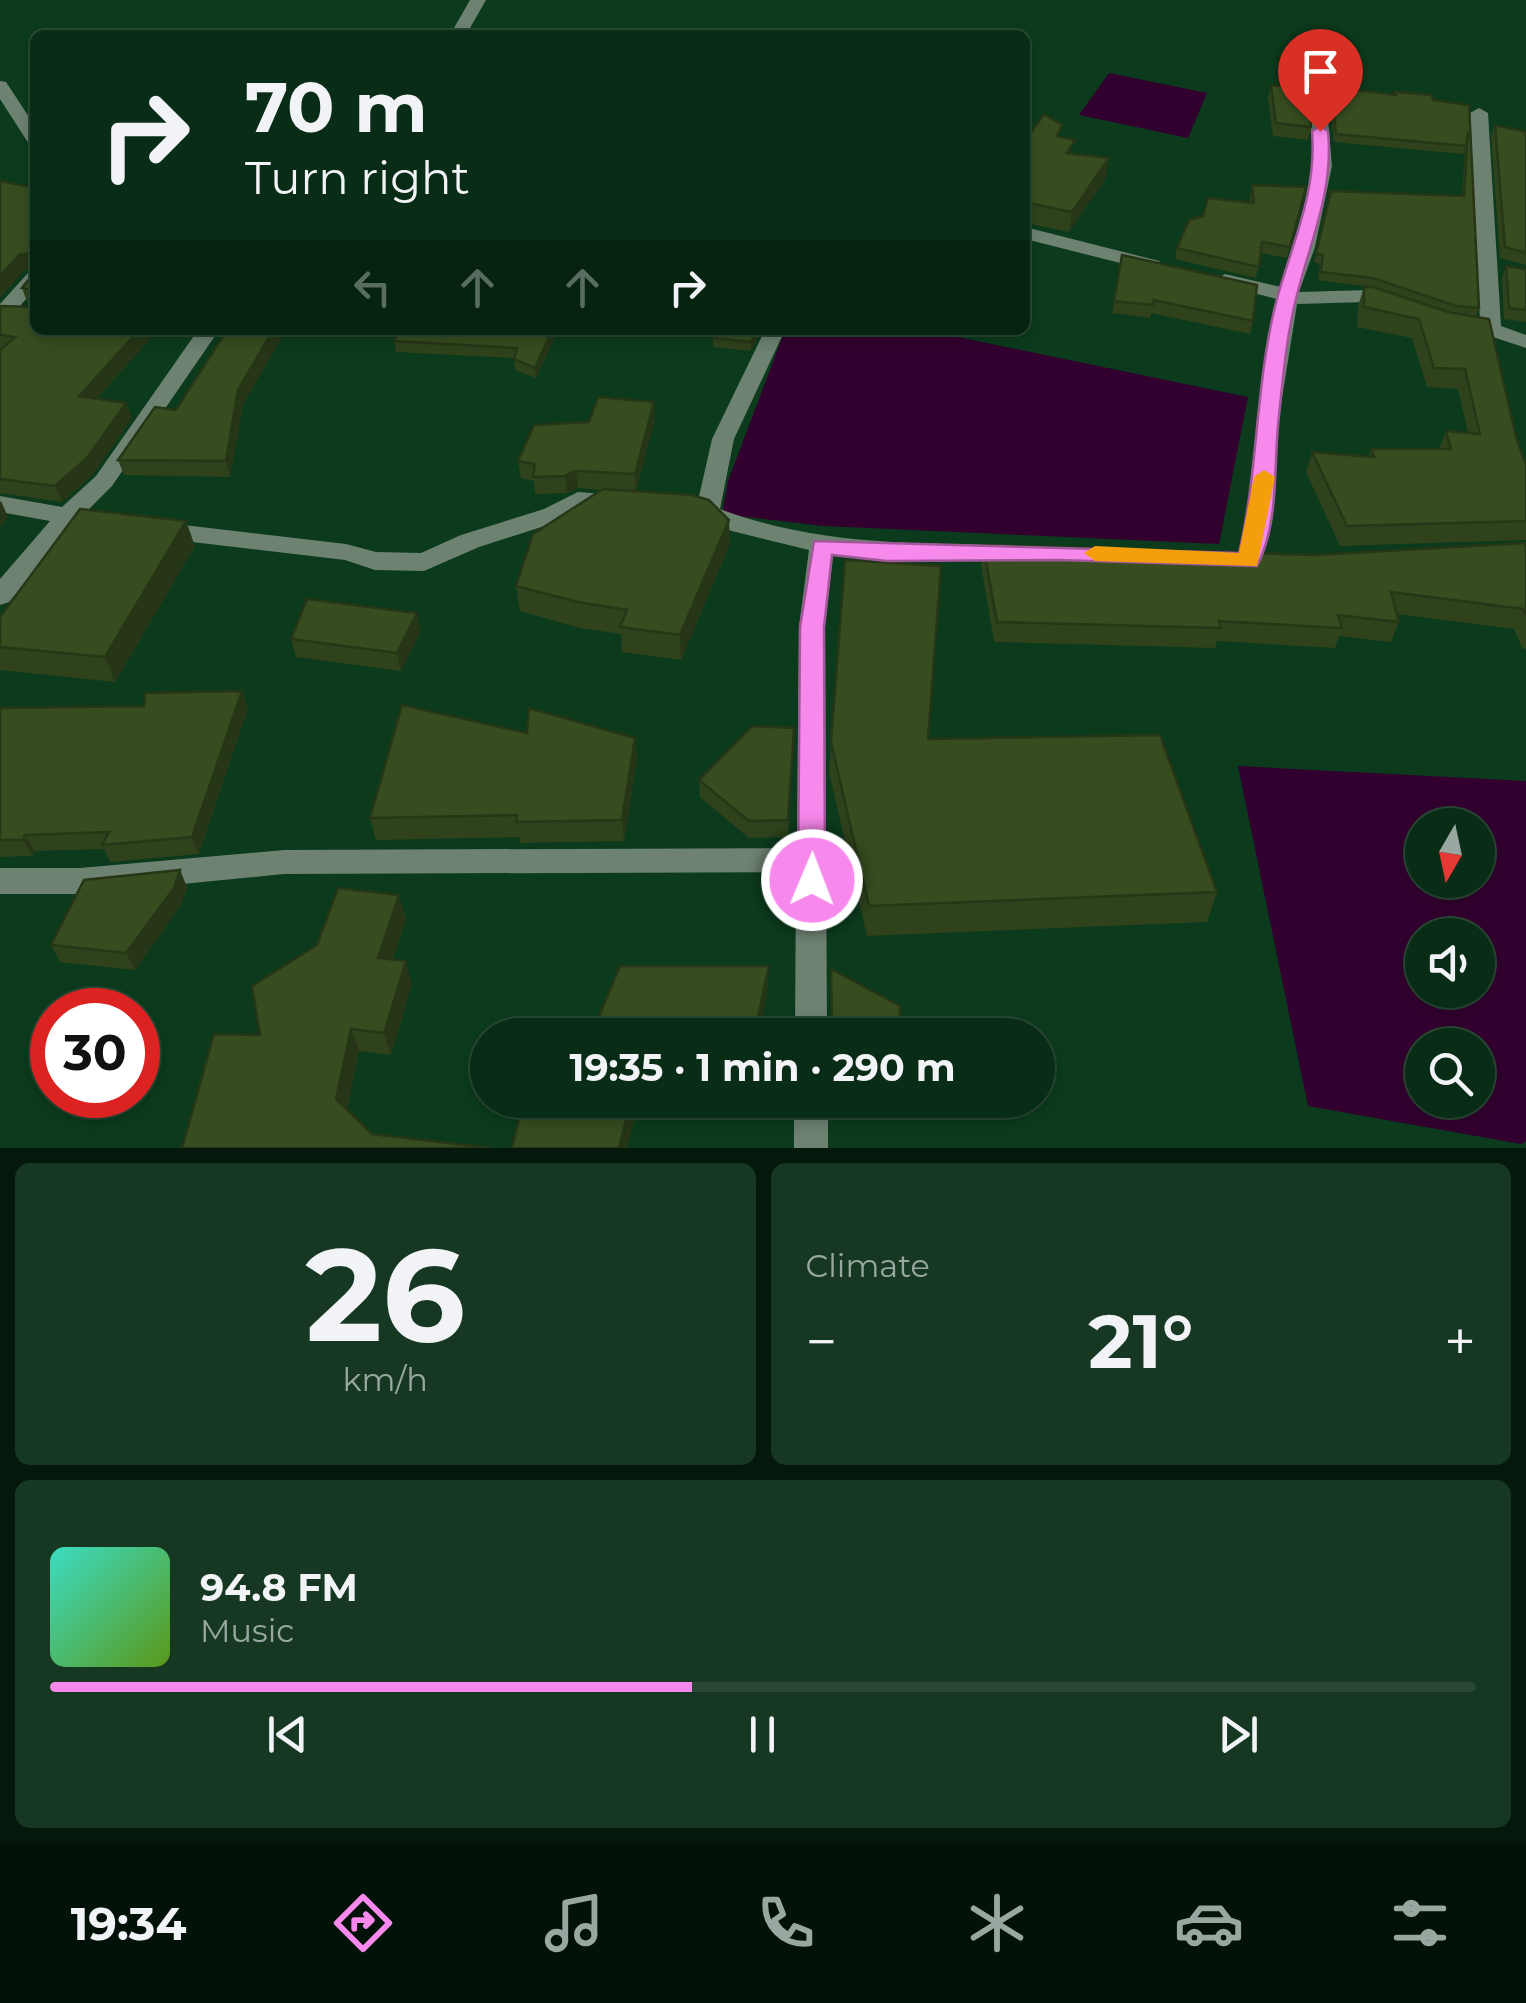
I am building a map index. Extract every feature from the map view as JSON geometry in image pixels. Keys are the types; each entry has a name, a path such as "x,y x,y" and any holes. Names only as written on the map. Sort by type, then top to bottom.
{"street":[{"path":"461,30 478,0"},
{"path":"0,86 30,132"},
{"path":"1250,561 1263,499 1268,417 1288,295 1305,247 1323,166 1317,97"},
{"path":"1479,113 1491,330"},
{"path":"1030,234 1176,270"},
{"path":"1485,266 1512,270"},
{"path":"1209,277 1288,295 1369,296 1423,316 1491,330 1526,342"},
{"path":"2,312 30,282"},
{"path":"2,312 30,314"},
{"path":"0,596 66,517 104,481 206,335"},
{"path":"710,514 723,439 772,335"},
{"path":"0,504 66,517 346,552 375,560 424,562 470,541 552,516 578,500 642,506"},
{"path":"678,508 696,508 822,547 887,554 1038,553"},
{"path":"811,1018 812,627 822,547"},
{"path":"0,881 80,881 284,862 814,860"},
{"path":"811,1118 811,1148"}],"shaded area":[{"path":"1109,73 1207,93 1188,138 1079,115"},
{"path":"783,335 948,335 1248,397 1219,544 823,526 722,514 728,481"},
{"path":"1238,766 1526,781 1526,1141 1521,1144 1308,1106"}],"building":[{"path":"1271,85 1308,88 1311,127 1276,123"},
{"path":"1339,88 1432,95 1433,100 1469,105 1479,308 1456,306 1373,278 1321,272 1323,255 1316,254 1331,191 1464,196 1468,132 1466,146 1336,134 1332,95 1340,96"},
{"path":"1044,114 1062,125 1057,136 1075,140 1067,153 1109,158 1072,212 1030,203 1030,134"},
{"path":"1495,125 1526,132 1526,253 1505,247"},
{"path":"0,181 30,187 30,253 19,255 0,276"},
{"path":"1252,185 1306,187 1290,247 1262,242 1259,267 1177,248 1189,220 1203,216 1208,198 1254,203"},
{"path":"1122,255 1257,285 1253,321 1154,300 1153,305 1114,301"},
{"path":"1506,266 1526,269 1526,310 1509,308"},
{"path":"1364,287 1448,312 1489,319 1516,437 1526,464 1526,521 1347,526 1312,452 1374,457 1371,449 1451,449 1446,431 1480,434 1465,369 1434,368 1419,319 1364,307"},
{"path":"0,306 30,307 30,335 134,335 79,396 126,403 87,458 55,486 0,479 0,350 15,337 0,335"},
{"path":"224,335 270,335 238,390 226,461 118,460 155,407 176,410"},
{"path":"397,335 550,335 535,368 514,359 517,348 394,341"},
{"path":"714,335 754,335 751,342 713,338"},
{"path":"598,397 654,402 635,474 576,471 565,476 533,477 535,464 518,461 534,425 589,422"},
{"path":"603,489 692,495 709,500 729,520 680,635 620,627 627,610 516,586 533,534"},
{"path":"80,509 186,521 105,657 0,647 0,617"},
{"path":"1526,543 1526,615 1523,609 1391,592 1399,622 1338,615 1342,628 1219,621 1221,628 997,622 983,545 1315,555"},
{"path":"845,560 941,566 928,739 1160,735 1217,892 869,906 831,742"},
{"path":"307,599 417,613 397,653 291,639"},
{"path":"242,691 192,837 102,845 109,832 25,835 23,840 0,840 0,708 144,706 145,693"},
{"path":"402,705 527,733 529,708 635,738 622,820 516,822 517,815 370,818"},
{"path":"752,726 794,728 788,820 749,821 699,780"},
{"path":"180,870 174,888 126,953 51,945 84,880"},
{"path":"338,888 399,895 378,958 406,961 384,1033 351,1029 336,1099 372,1134 491,1148 182,1148 214,1034 260,1035 252,986 317,945"},
{"path":"620,966 769,966 758,1018 598,1018"},
{"path":"831,969 900,1006 900,1018 832,1018"},
{"path":"519,1118 626,1118 619,1148 512,1148"}],"slow traffic":[{"path":"1095,553 1249,561 1264,477"}],"route":[{"path":"812,880 812,627 822,547 887,554 1134,554 1249,561 1263,499 1268,417 1288,295 1305,247 1323,166 1320,131"}]}
